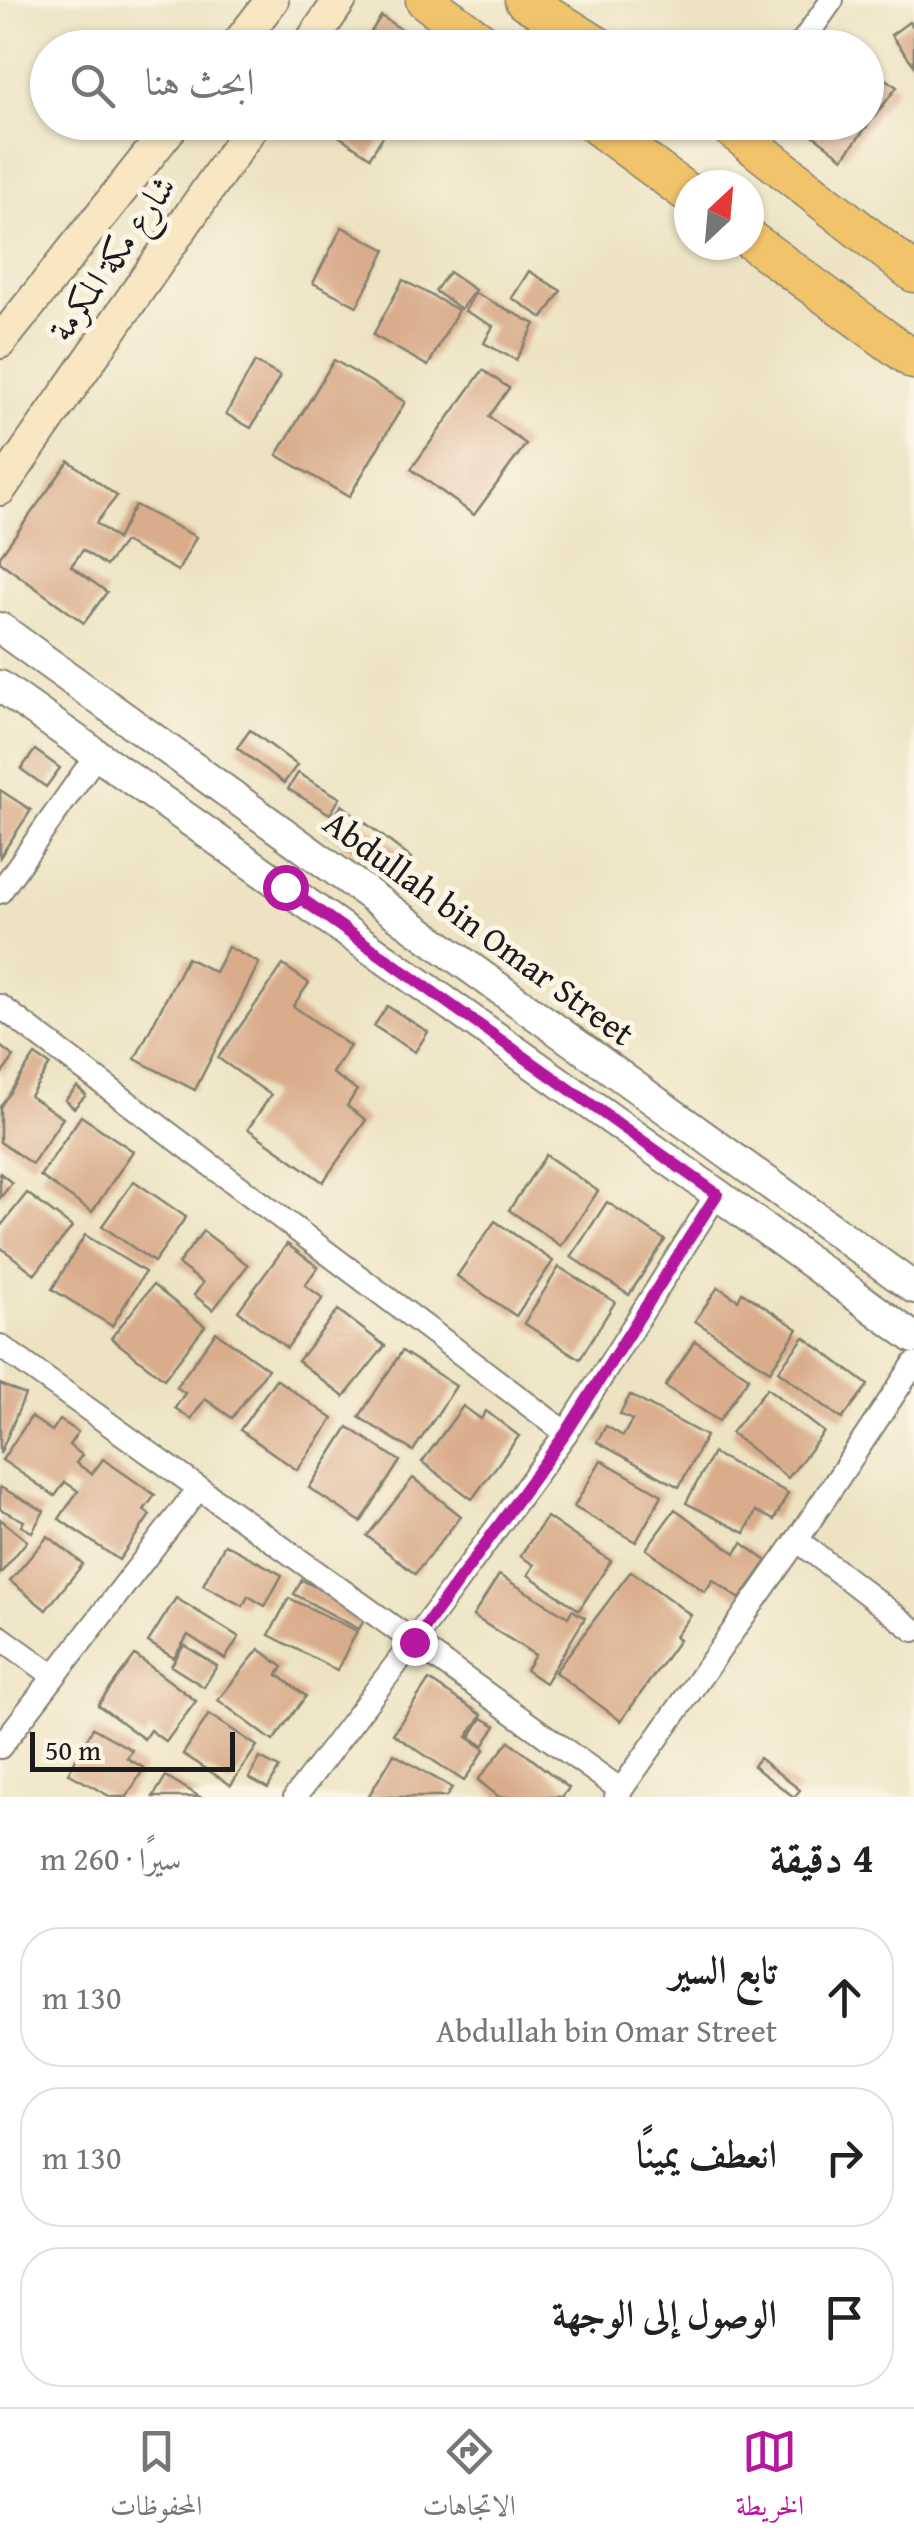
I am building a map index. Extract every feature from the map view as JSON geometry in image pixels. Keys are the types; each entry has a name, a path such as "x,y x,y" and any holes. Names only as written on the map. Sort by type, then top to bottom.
{"main road":[{"path":"248,30 272,0"},
{"path":"319,30 340,0"},
{"path":"426,0 466,30"},
{"path":"524,0 572,30"},
{"name":"شارع مكة المكرمة","path":"0,342 161,140"},
{"name":"شارع مكة المكرمة","path":"0,489 242,140"},
{"path":"616,140 674,183"},
{"path":"752,140 914,273"},
{"path":"764,249 914,360"}],"street":[{"path":"811,30 832,0"},
{"name":"Abdullah bin Omar Street","path":"0,628 914,1288"},
{"path":"0,686 914,1338"},
{"path":"0,892 97,754"},
{"path":"285,887 309,851"},
{"path":"0,1006 566,1433"},
{"path":"295,1797 566,1433 717,1194"},
{"path":"0,1346 618,1793 797,1540 914,1364"},
{"path":"0,1747 199,1488"},
{"path":"797,1540 914,1630"},
{"path":"0,1637 54,1676"}],"building":[{"path":"381,16 402,30 372,30"},
{"path":"909,22 914,28 914,65 891,35"},
{"path":"884,78 897,87 884,104"},
{"path":"345,140 381,140 370,157"},
{"path":"820,140 857,140 843,158"},
{"path":"342,227 386,250 357,306 313,283"},
{"path":"529,271 561,291 543,318 512,298"},
{"path":"449,272 475,290 461,309 435,291"},
{"path":"403,280 458,310 428,366 373,335"},
{"path":"475,293 535,324 516,360 484,343 493,326 465,311"},
{"path":"334,360 405,402 349,497 277,455"},
{"path":"255,362 280,376 251,428 226,414"},
{"path":"483,370 509,388 489,417 526,444 474,515 411,469"},
{"path":"69,461 117,496 96,523 117,539 135,505 196,537 178,571 124,542 106,566 83,550 71,566 107,592 84,623 0,562 0,556"},
{"path":"250,730 297,765 284,783 237,748"},
{"path":"35,750 60,768 46,787 21,769"},
{"path":"298,773 340,798 330,814 288,789"},
{"path":"0,790 31,810 0,857"},
{"path":"342,805 411,858 402,871 371,848 362,859 324,830"},
{"path":"228,947 259,963 195,1090 135,1059 187,958 215,972"},
{"path":"283,965 309,983 293,1006 350,1046 332,1073 357,1090 347,1106 366,1120 323,1182 248,1129 271,1095 218,1058"},
{"path":"387,1006 428,1032 415,1052 374,1026"},
{"path":"0,1046 14,1057 0,1076"},
{"path":"35,1055 50,1065 30,1096 63,1118 32,1164 0,1142 0,1107"},
{"path":"77,1087 86,1095 74,1108 65,1100"},
{"path":"81,1116 133,1151 92,1212 40,1176"},
{"path":"546,1155 598,1191 561,1246 509,1210"},
{"path":"0,1173 12,1183 0,1198"},
{"path":"134,1181 186,1217 154,1262 102,1226"},
{"path":"27,1193 72,1227 35,1274 0,1247 0,1227"},
{"path":"607,1202 665,1240 629,1295 571,1257"},
{"path":"495,1221 553,1261 516,1316 457,1276"},
{"path":"203,1231 248,1265 213,1310 194,1295 203,1283 178,1264"},
{"path":"85,1235 145,1272 112,1326 52,1289"},
{"path":"287,1244 318,1267 305,1285 323,1298 287,1348 238,1311"},
{"path":"559,1267 615,1302 580,1359 524,1323"},
{"path":"153,1285 205,1326 164,1379 111,1338"},
{"path":"718,1287 738,1300 742,1292 798,1329 770,1371 695,1321"},
{"path":"338,1310 385,1346 344,1397 298,1361"},
{"path":"216,1332 268,1369 232,1418 205,1399 191,1419 175,1408 185,1393 176,1387"},
{"path":"804,1337 868,1385 842,1419 778,1371"},
{"path":"695,1341 749,1377 719,1421 665,1386"},
{"path":"402,1351 456,1386 413,1451 359,1417"},
{"path":"276,1379 333,1419 297,1470 240,1430"},
{"path":"0,1384 25,1395 0,1454"},
{"path":"767,1388 824,1432 788,1478 731,1433"},
{"path":"630,1395 706,1436 679,1487 597,1442 606,1426 623,1436 632,1420 620,1414"},
{"path":"463,1406 481,1419 486,1411 519,1436 472,1499 422,1462"},
{"path":"31,1417 52,1431 60,1420 78,1432 69,1445 82,1455 76,1463 92,1474 103,1459 155,1495 144,1510 150,1515 119,1560 59,1519 78,1491 65,1482 55,1496 2,1460"},
{"path":"348,1427 400,1461 361,1522 309,1488"},
{"path":"713,1453 788,1493 774,1520 756,1511 745,1533 686,1503"},
{"path":"601,1460 662,1495 636,1542 574,1507"},
{"path":"413,1478 461,1516 415,1574 367,1536"},
{"path":"0,1487 44,1511 32,1532 21,1526 24,1521 0,1509"},
{"path":"675,1509 735,1553 742,1543 767,1561 740,1599 713,1580 705,1592 646,1549"},
{"path":"547,1517 611,1561 579,1610 528,1575 534,1565 520,1556"},
{"path":"0,1519 27,1541 0,1574"},
{"path":"48,1536 83,1564 46,1610 10,1581"},
{"path":"225,1544 282,1575 265,1606 248,1596 243,1606 203,1585"},
{"path":"631,1571 691,1615 675,1637 679,1640 621,1721 555,1672"},
{"path":"499,1575 568,1617 572,1610 585,1618 545,1683 526,1670 535,1655 473,1616"},
{"path":"302,1580 367,1614 359,1629 294,1594"},
{"path":"176,1598 239,1637 225,1659 188,1635 174,1658 148,1642"},
{"path":"289,1598 357,1631 337,1670 269,1635"},
{"path":"184,1645 217,1666 204,1687 171,1666"},
{"path":"259,1649 283,1667 278,1675 306,1696 273,1741 218,1700"},
{"path":"135,1655 196,1701 166,1742 150,1730 144,1739 98,1705"},
{"path":"429,1680 482,1715 467,1737 485,1749 464,1781 393,1734"},
{"path":"209,1714 257,1746 231,1785 183,1754"},
{"path":"482,1718 496,1726 483,1746 470,1737"},
{"path":"93,1728 132,1750 127,1758 144,1768 127,1797 111,1797 68,1773"},
{"path":"509,1741 569,1788 562,1797 499,1797 478,1780"},
{"path":"394,1754 452,1788 446,1797 368,1797"},
{"path":"260,1758 279,1768 268,1788 249,1778"},
{"path":"759,1758 800,1790 794,1797 753,1766"},
{"path":"166,1776 200,1797 153,1797"}],"route":[{"path":"285,887 717,1194 566,1433 414,1642"}]}
